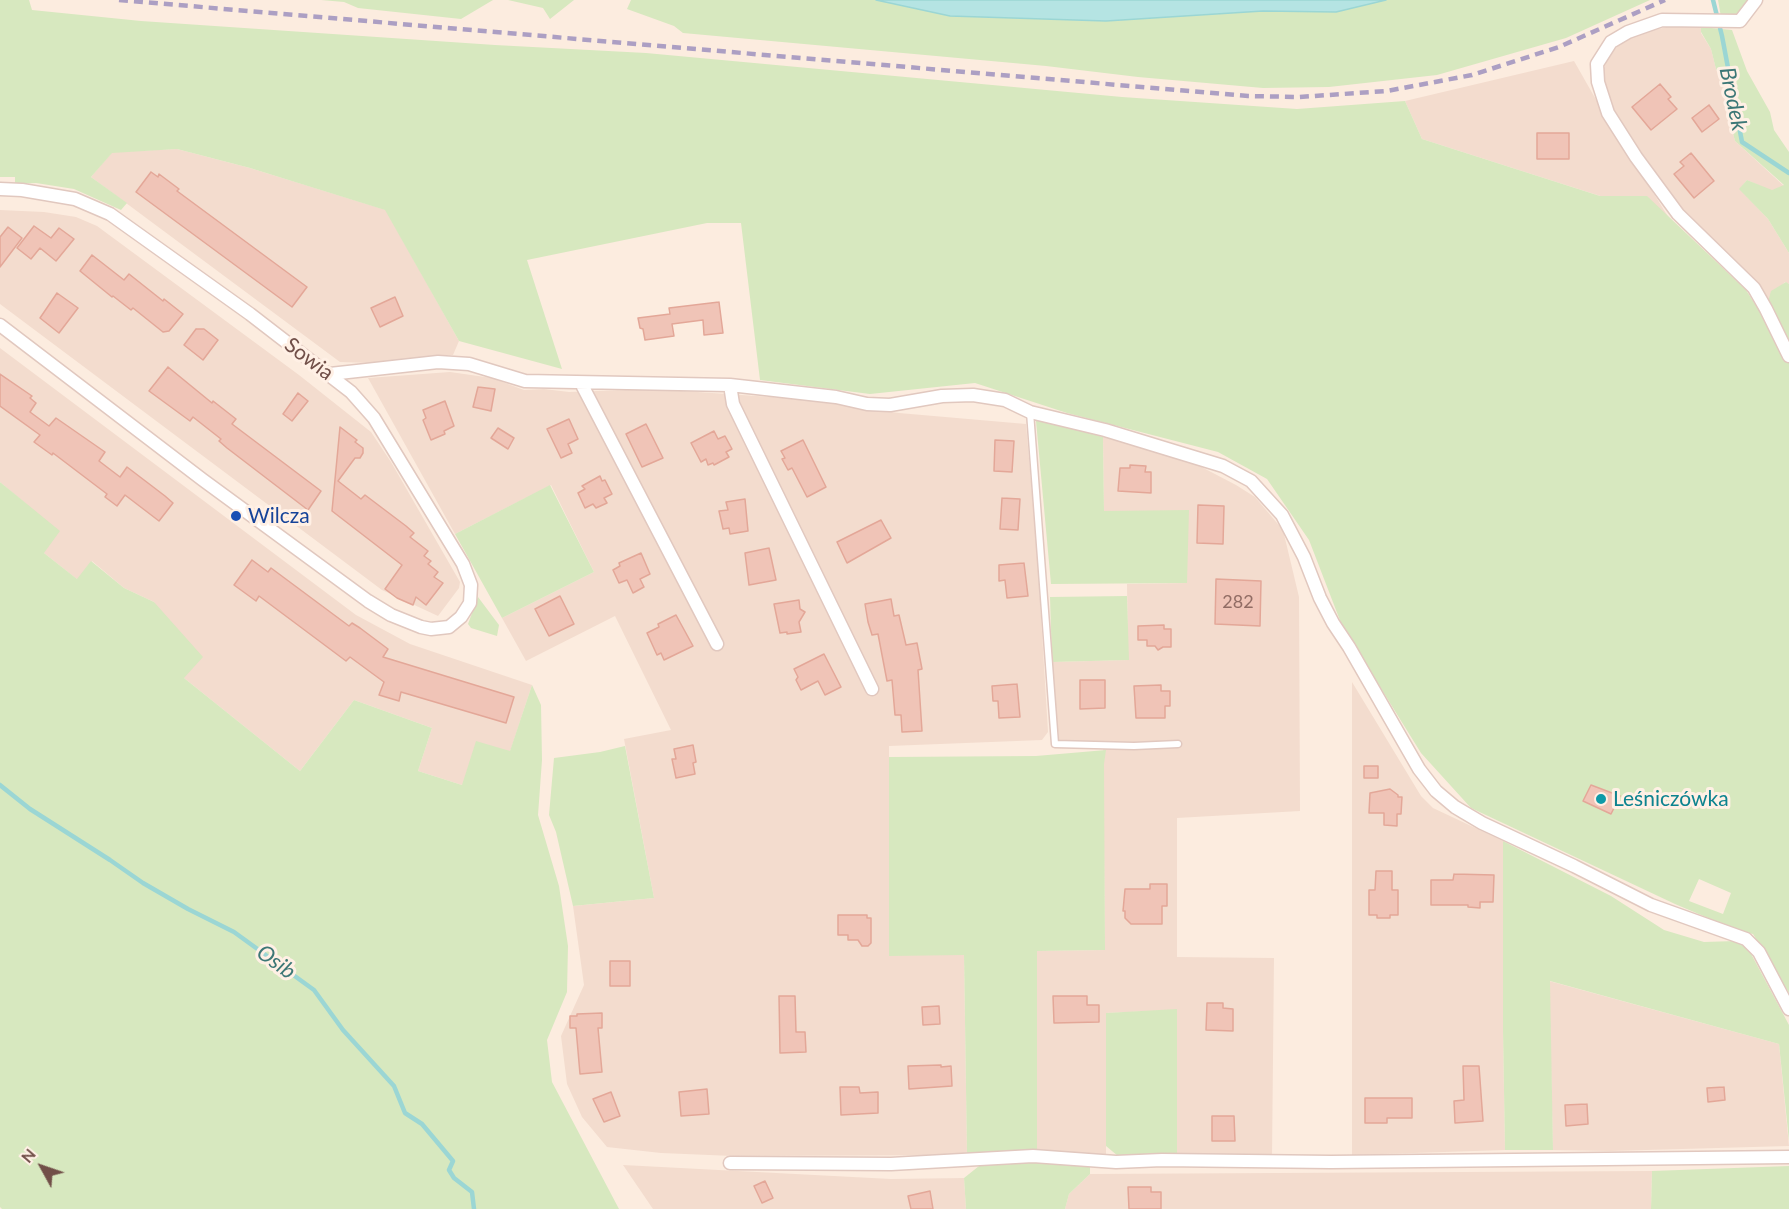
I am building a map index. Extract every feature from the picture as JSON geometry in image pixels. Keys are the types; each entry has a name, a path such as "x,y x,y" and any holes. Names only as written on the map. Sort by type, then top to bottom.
{"street":[{"path":"1756,0 1740,21 1662,20 1629,32 1611,42 1597,64 1598,82 1608,113 1636,157 1678,214 1754,288 1789,356"},
{"name":"Sowia","path":"0,189 22,190 75,199 110,214 159,247 330,374 374,418 463,564 471,585 470,603 461,617 449,627 431,629 421,627 391,615 368,601 203,480 0,325"},
{"path":"330,374 438,362 469,364 525,381 730,385 836,397 867,404 890,405 942,396 973,395 1005,400 1030,412 1105,430 1223,466 1251,481 1282,515 1304,557 1320,598 1333,623 1419,769 1436,791 1455,807 1482,823 1651,905 1746,939 1759,952 1789,1009"},
{"path":"581,383 717,644"},
{"path":"730,385 733,404 872,689"},
{"path":"730,1163 891,1164 1033,1156 1116,1162 1789,1157"}],"lane":[{"path":"1030,412 1055,744 1134,746 1178,744"}],"shaded area":[{"path":"1671,26 1701,27 1701,33 1711,49 1716,69 1730,95 1727,109 1735,141 1784,186 1772,191 1747,180 1740,189 1768,219 1789,253 1789,284 1785,282 1768,302 1685,213 1610,109 1602,75 1608,56 1623,41"},
{"path":"1574,61 1669,218 1422,139 1405,101"},
{"path":"177,149 250,168 386,210 459,341 453,355 372,363 340,362 91,177 112,152"},
{"path":"0,210 44,212 76,217 97,226 299,375 371,432 391,462 460,582 459,588 438,616 382,590 0,304"},
{"path":"0,348 356,615 410,644 532,685 510,752 462,785 418,771 432,728 354,700 300,771 184,678 154,602 124,588 92,561 78,580 44,553 27,505 0,482"},
{"path":"450,372 492,378 524,390 544,389 569,392 653,389 801,399 899,413 1026,424 1037,550 1048,732 1042,740 889,746 889,955 964,955 967,1155 733,1156 661,1153 607,1147 582,1117 567,1084 561,1036 584,985 573,906 654,898 624,739 671,730 615,616 526,661 502,618 594,572 551,485 455,534 368,378"},
{"path":"1103,437 1190,461 1255,497 1283,530 1299,597 1300,811 1177,818 1177,957 1274,958 1272,1157 1177,1155 1177,1010 1106,1013 1106,1156 1037,1151 1037,951 1105,950 1103,743 1059,741 1052,662 1128,660 1127,584 1186,583 1104,511"},
{"path":"1352,682 1421,796 1433,808 1503,841 1505,1150 1352,1155"},
{"path":"1549,981 1779,1044 1789,1146 1610,1151 1553,1150"},
{"path":"623,1165 891,1179 964,1178 966,1209 653,1209"},
{"path":"1652,1171 1651,1209 1065,1209 1069,1194 1090,1174"}],"green space":[{"path":"0,0 29,0 32,10 141,21 646,53 1122,97 1297,109 1405,101 1422,139 1600,196 1647,196 1746,290 1789,357 1789,993 1753,934 1739,931 1675,904 1471,808 1421,753 1372,674 1341,623 1309,540 1267,479 1218,452 1067,413 975,383 870,394 760,380 741,223 707,223 527,260 562,369 459,341 385,210 250,168 177,149 112,153 91,177 127,203 121,210 74,189 36,183 15,184 15,177 0,177","holes":["1699,879 1731,893 1723,914 1689,901"]},
{"path":"321,0 493,0 461,19 358,8 344,2"},
{"path":"508,0 574,0 550,19 543,8"},
{"path":"631,0 876,0 950,16 1106,21 1263,11 1336,12 1386,0 1650,0 1566,38 1437,75 1329,87 1263,88 683,33 674,26 627,9"},
{"path":"1718,0 1750,0 1736,17 1721,17"},
{"path":"1701,27 1732,30 1747,71 1770,112 1774,130 1789,152 1789,253 1768,219 1739,189 1747,180 1772,190 1784,185 1735,141 1727,109 1730,95 1716,69 1711,49 1701,32"},
{"path":"1786,282 1789,284 1789,354 1768,302 1771,291"},
{"path":"1036,421 1046,421 1103,437 1104,511 1189,510 1187,583 1051,584"},
{"path":"0,482 60,531 44,553 77,579 91,561 124,588 154,602 203,657 184,678 300,771 354,700 432,728 418,771 462,785 476,741 510,751 532,685 541,705 542,760 538,815 559,886 568,946 567,992 547,1040 552,1082 619,1209 2,1209 0,1207"},
{"path":"550,485 594,572 502,618 455,534"},
{"path":"1127,596 1129,660 1052,662 1050,597"},
{"path":"478,597 499,625 497,636 471,628 468,624"},
{"path":"625,746 654,898 573,906 556,832 549,815 554,758"},
{"path":"1106,750 1104,764 1105,950 1037,951 1037,1151 967,1155 964,955 889,956 889,757 1036,756"},
{"path":"1503,841 1611,896 1664,930 1704,942 1736,941 1749,950 1789,1025 1789,1141 1779,1044 1550,981 1553,1150 1505,1150"},
{"path":"1177,1009 1177,1155 1118,1156 1106,1146 1106,1013"},
{"path":"1030,1161 1090,1166 1090,1174 1069,1194 1065,1209 966,1209 964,1178 979,1166"},
{"path":"1789,1166 1789,1209 1651,1209 1652,1171"}],"water":[{"path":"876,0 1386,0 1336,12 1263,11 1106,21 950,16"}],"building":[{"path":"1660,84 1671,97 1668,99 1677,109 1651,130 1632,107"},
{"path":"1709,105 1719,119 1702,132 1692,118"},
{"path":"1537,133 1569,133 1569,159 1537,159"},
{"path":"1691,153 1714,181 1694,198 1674,174 1684,166 1680,162"},
{"path":"151,172 158,177 159,174 179,189 177,191 307,287 292,307 136,192"},
{"path":"34,226 51,238 59,228 74,239 56,261 40,248 31,259 17,248"},
{"path":"8,227 22,238 0,267 0,237"},
{"path":"92,255 124,280 129,274 183,314 169,331 163,332 133,308 131,310 112,297 80,271"},
{"path":"57,293 78,308 59,333 40,318"},
{"path":"395,297 403,316 380,327 371,308"},
{"path":"719,302 723,333 704,335 703,320 672,324 674,336 645,340 638,318 670,314 669,308"},
{"path":"196,329 204,329 218,340 203,360 184,345"},
{"path":"168,367 212,403 213,401 236,419 232,424 321,491 308,510 227,448 219,441 221,439 193,417 190,421 149,391"},
{"path":"0,374 32,396 30,398 36,403 30,412 49,426 56,418 105,452 99,461 120,477 127,467 173,503 159,521 125,495 117,506 105,497 107,494 53,453 52,455 34,442 40,435 0,406"},
{"path":"478,387 495,389 491,411 473,407"},
{"path":"298,393 308,401 292,421 283,414"},
{"path":"445,401 454,426 444,431 445,434 431,440 423,420 426,418 423,410"},
{"path":"569,419 578,439 568,444 572,453 561,458 547,429"},
{"path":"646,424 663,458 642,467 626,434"},
{"path":"340,427 357,440 355,442 363,448 363,453 360,458 355,458 338,481 361,499 365,495 406,526 414,533 410,537 428,551 424,556 431,561 428,564 438,572 434,577 443,583 426,605 416,597 413,605 397,598 385,589 402,565 332,511"},
{"path":"498,428 514,438 508,449 491,438"},
{"path":"714,431 718,439 725,436 732,449 726,452 729,457 714,465 713,463 708,465 706,459 701,462 691,443"},
{"path":"803,440 826,487 807,497 792,468 788,470 782,459 785,458 781,451"},
{"path":"995,440 1014,441 1012,472 994,471"},
{"path":"1130,465 1146,466 1145,472 1151,472 1151,493 1118,491 1120,468 1130,468"},
{"path":"600,476 602,481 605,480 612,494 604,498 607,503 596,508 593,504 585,508 578,493 585,489 582,486"},
{"path":"1002,498 1020,499 1018,530 1000,529"},
{"path":"745,499 748,531 730,534 729,528 723,529 719,511 728,510 726,502"},
{"path":"1198,505 1224,506 1223,544 1197,543"},
{"path":"881,520 891,538 847,563 837,542"},
{"path":"769,548 776,580 749,585 745,553"},
{"path":"641,553 650,574 640,579 644,587 633,593 627,580 619,583 613,570 620,566 619,563"},
{"path":"252,560 268,572 271,568 349,626 352,623 360,628 388,649 383,657 514,697 506,723 401,692 399,701 379,695 384,682 350,657 346,661 259,596 256,601 234,585"},
{"path":"1024,563 1028,596 1007,598 1005,580 999,581 999,565"},
{"path":"1216,579 1261,581 1260,626 1215,624"},
{"path":"560,596 574,624 549,636 535,609"},
{"path":"891,599 894,616 899,615 906,645 917,643 922,669 918,670 922,731 902,732 901,715 895,715 892,680 887,681 878,634 872,635 868,622 865,604"},
{"path":"799,600 800,609 805,612 799,622 801,632 780,633 774,604"},
{"path":"676,615 693,646 664,660 661,653 657,655 647,633 659,627 658,624"},
{"path":"1164,625 1164,629 1171,629 1171,647 1158,650 1155,646 1147,646 1147,640 1138,640 1138,626"},
{"path":"824,654 841,687 825,695 818,681 801,690 794,669"},
{"path":"1080,680 1105,680 1105,708 1080,709"},
{"path":"1017,684 1020,717 999,718 998,701 993,701 992,686"},
{"path":"1161,685 1161,691 1170,691 1170,706 1165,706 1165,718 1136,718 1134,686"},
{"path":"693,745 696,762 693,763 695,774 676,778 672,759 676,759 674,749"},
{"path":"1364,766 1378,766 1378,778 1364,778"},
{"name":"Leśniczówka","path":"1591,785 1620,796 1611,814 1583,801"},
{"path":"1390,789 1398,797 1402,797 1401,814 1397,814 1397,826 1384,825 1384,813 1369,813 1370,793"},
{"path":"1376,871 1392,871 1392,890 1398,890 1398,915 1390,915 1390,918 1377,918 1377,915 1369,915 1369,890 1375,890"},
{"path":"1454,874 1494,875 1493,902 1480,902 1480,908 1468,907 1468,905 1431,905 1431,880 1453,880"},
{"path":"1150,884 1167,884 1167,906 1162,906 1162,924 1131,924 1125,918 1125,911 1123,911 1125,889 1150,889"},
{"path":"838,915 867,915 867,918 871,918 871,943 868,946 862,946 858,940 848,940 848,935 838,935"},
{"path":"610,961 630,961 630,986 610,986"},
{"path":"779,996 795,996 796,1032 805,1032 806,1052 780,1053"},
{"path":"1053,996 1087,996 1087,1005 1099,1005 1099,1022 1054,1023"},
{"path":"1207,1003 1223,1003 1223,1008 1233,1009 1233,1031 1206,1030"},
{"path":"939,1006 940,1024 923,1025 922,1007"},
{"path":"602,1013 602,1028 598,1028 602,1072 580,1074 576,1028 570,1028 570,1016"},
{"path":"941,1065 941,1067 951,1066 952,1086 909,1089 908,1066"},
{"path":"1463,1066 1479,1066 1483,1121 1455,1123 1454,1101 1464,1100"},
{"path":"840,1087 859,1087 860,1093 878,1092 878,1113 841,1115"},
{"path":"1724,1087 1725,1100 1708,1102 1707,1088"},
{"path":"707,1089 709,1114 681,1116 679,1092"},
{"path":"611,1092 620,1116 604,1122 593,1099"},
{"path":"1365,1098 1412,1098 1412,1118 1387,1118 1387,1123 1365,1123"},
{"path":"1587,1104 1588,1124 1566,1126 1565,1105"},
{"path":"1212,1116 1234,1116 1235,1141 1212,1141"},
{"path":"765,1181 773,1198 762,1203 754,1186"},
{"path":"1128,1187 1151,1187 1151,1192 1161,1192 1161,1209 1129,1209"},
{"path":"930,1191 933,1209 911,1209 908,1196"}],"waterway":[{"name":"Brodek","path":"1713,0 1742,142 1789,173"},
{"name":"Osib","path":"0,785 30,809 143,883 234,932 314,990 343,1030 394,1086 405,1113 422,1124 453,1161 449,1170 454,1178 472,1192 474,1209"}],"railway":[{"path":"119,0 1248,96 1299,97 1387,91 1472,75 1559,47 1665,0"}],"place":[{"name":"Wilcza","path":"236,516"},
{"name":"Leśniczówka","path":"1601,799"}]}
